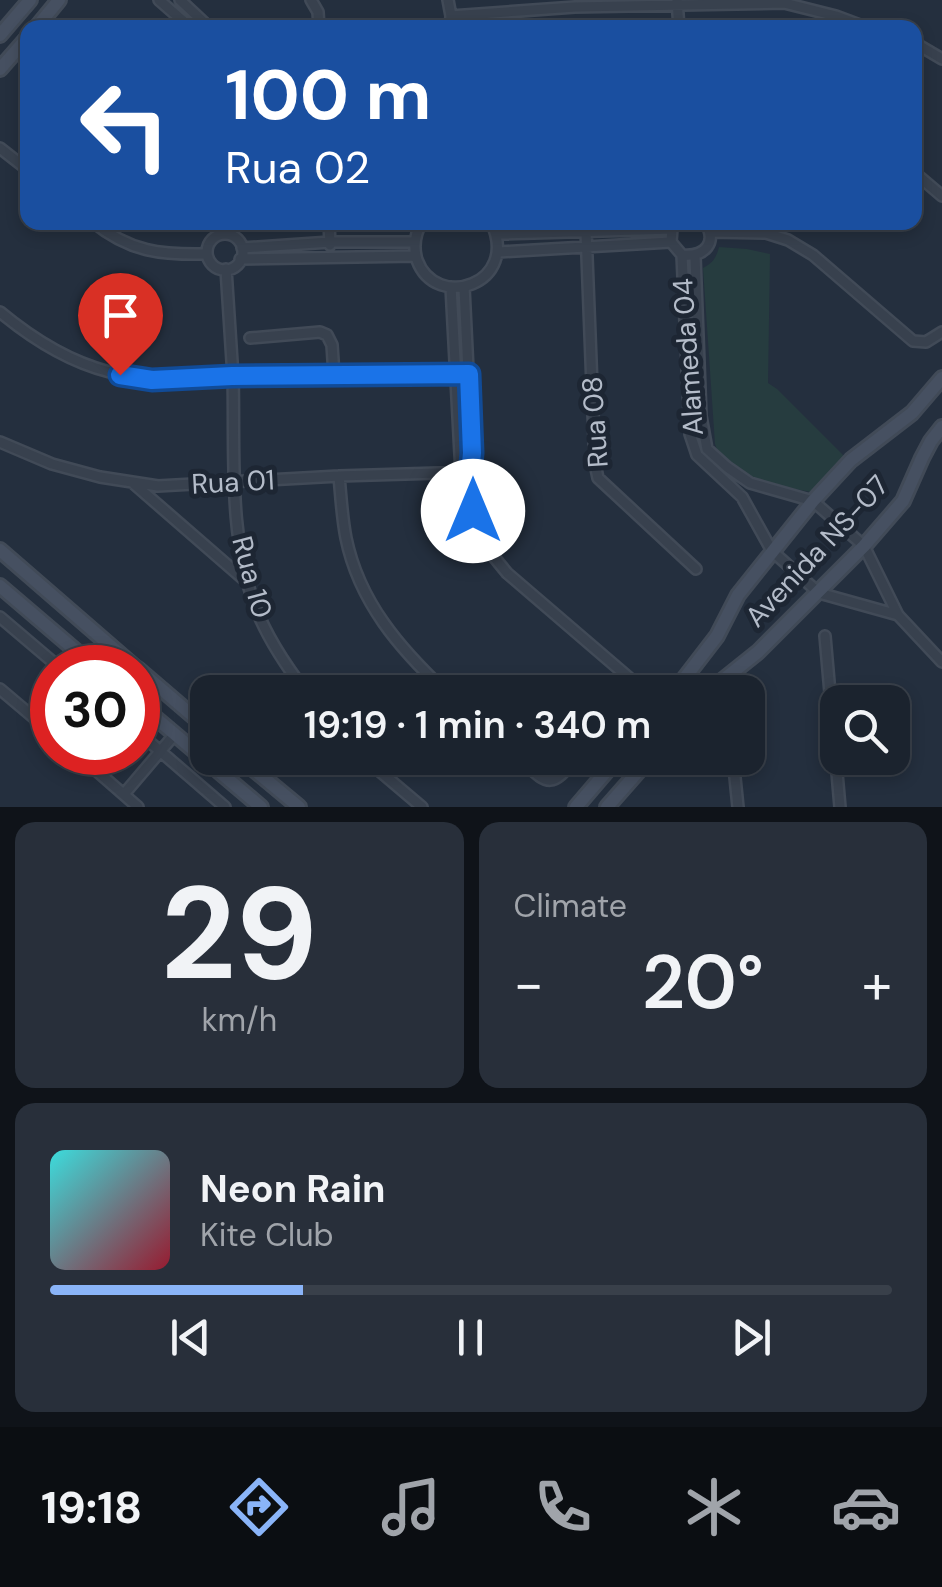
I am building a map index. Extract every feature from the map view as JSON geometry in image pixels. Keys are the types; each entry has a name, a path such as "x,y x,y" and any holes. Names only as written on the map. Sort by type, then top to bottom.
{"street":[{"path":"0,35 30,0"},
{"path":"43,20 59,0"},
{"path":"159,0 182,20"},
{"path":"180,0 201,20"},
{"path":"464,20 575,3 782,2 847,20"},
{"path":"0,69 20,46"},
{"path":"0,148 20,164"},
{"path":"922,180 942,196"},
{"path":"104,230 124,244 144,250 207,254"},
{"path":"217,230 217,235"},
{"path":"329,230 330,258"},
{"path":"419,230 414,242 421,268 430,278 451,287 464,287 490,271 499,252 495,230"},
{"path":"497,234 604,230"},
{"path":"671,242 673,230"},
{"path":"671,242 682,254 694,256 705,250 710,238 708,230"},
{"path":"736,230 788,240 813,256 913,341 926,342 942,332"},
{"name":"Rua 08","path":"586,231 598,478 696,569"},
{"path":"229,234 242,248 240,260 232,268 212,264 207,254 208,244 217,235 229,234"},
{"path":"242,248 414,242"},
{"path":"499,252 671,242"},
{"name":"Alameda 04","path":"682,254 692,446 742,497 772,551 819,593"},
{"path":"240,260 416,256"},
{"name":"Alameda 04","path":"694,256 701,416 707,449 750,483 813,500"},
{"name":"Rua 10","path":"226,269 238,532 256,608 293,675"},
{"path":"451,287 467,473"},
{"path":"464,287 469,374 468,496 480,531 507,573 625,675"},
{"path":"0,312 72,361 152,380 469,374"},
{"path":"684,316 698,316"},
{"path":"685,332 698,331"},
{"path":"250,338 320,332 327,335 332,345 334,375"},
{"name":"Avenida NS-07","path":"687,675 717,636 738,595 813,500 851,460 912,412 942,378"},
{"name":"Avenida NS-07","path":"729,675 819,593 903,501 922,458 942,427"},
{"name":"Rua 01","path":"0,442 52,464 158,486 467,473"},
{"path":"340,476 346,541 357,574 372,607 402,649 429,675"},
{"path":"132,483 248,583"},
{"path":"813,500 864,546 898,615 942,662"},
{"path":"0,550 110,645"},
{"path":"0,586 69,645"},
{"path":"819,593 898,615"},
{"path":"14,598 0,616 33,645"},
{"path":"825,636 840,807"},
{"path":"160,688 190,714"},
{"path":"2,696 30,717"},
{"path":"160,721 262,807"},
{"path":"124,794 175,734"},
{"path":"161,751 225,807"},
{"path":"102,775 138,807"},
{"path":"260,775 299,807"},
{"path":"384,775 422,807"},
{"path":"538,775 552,781 562,775"},
{"path":"576,807 603,775"},
{"path":"607,807 635,775"},
{"path":"735,775 738,807"}],"green space":[{"path":"719,247 770,254 768,383 844,456 811,492 746,480 721,461 715,444 703,268 714,260"}],"route":[{"path":"120,375 152,380 469,374 472,472 468,496 473,511"}]}
